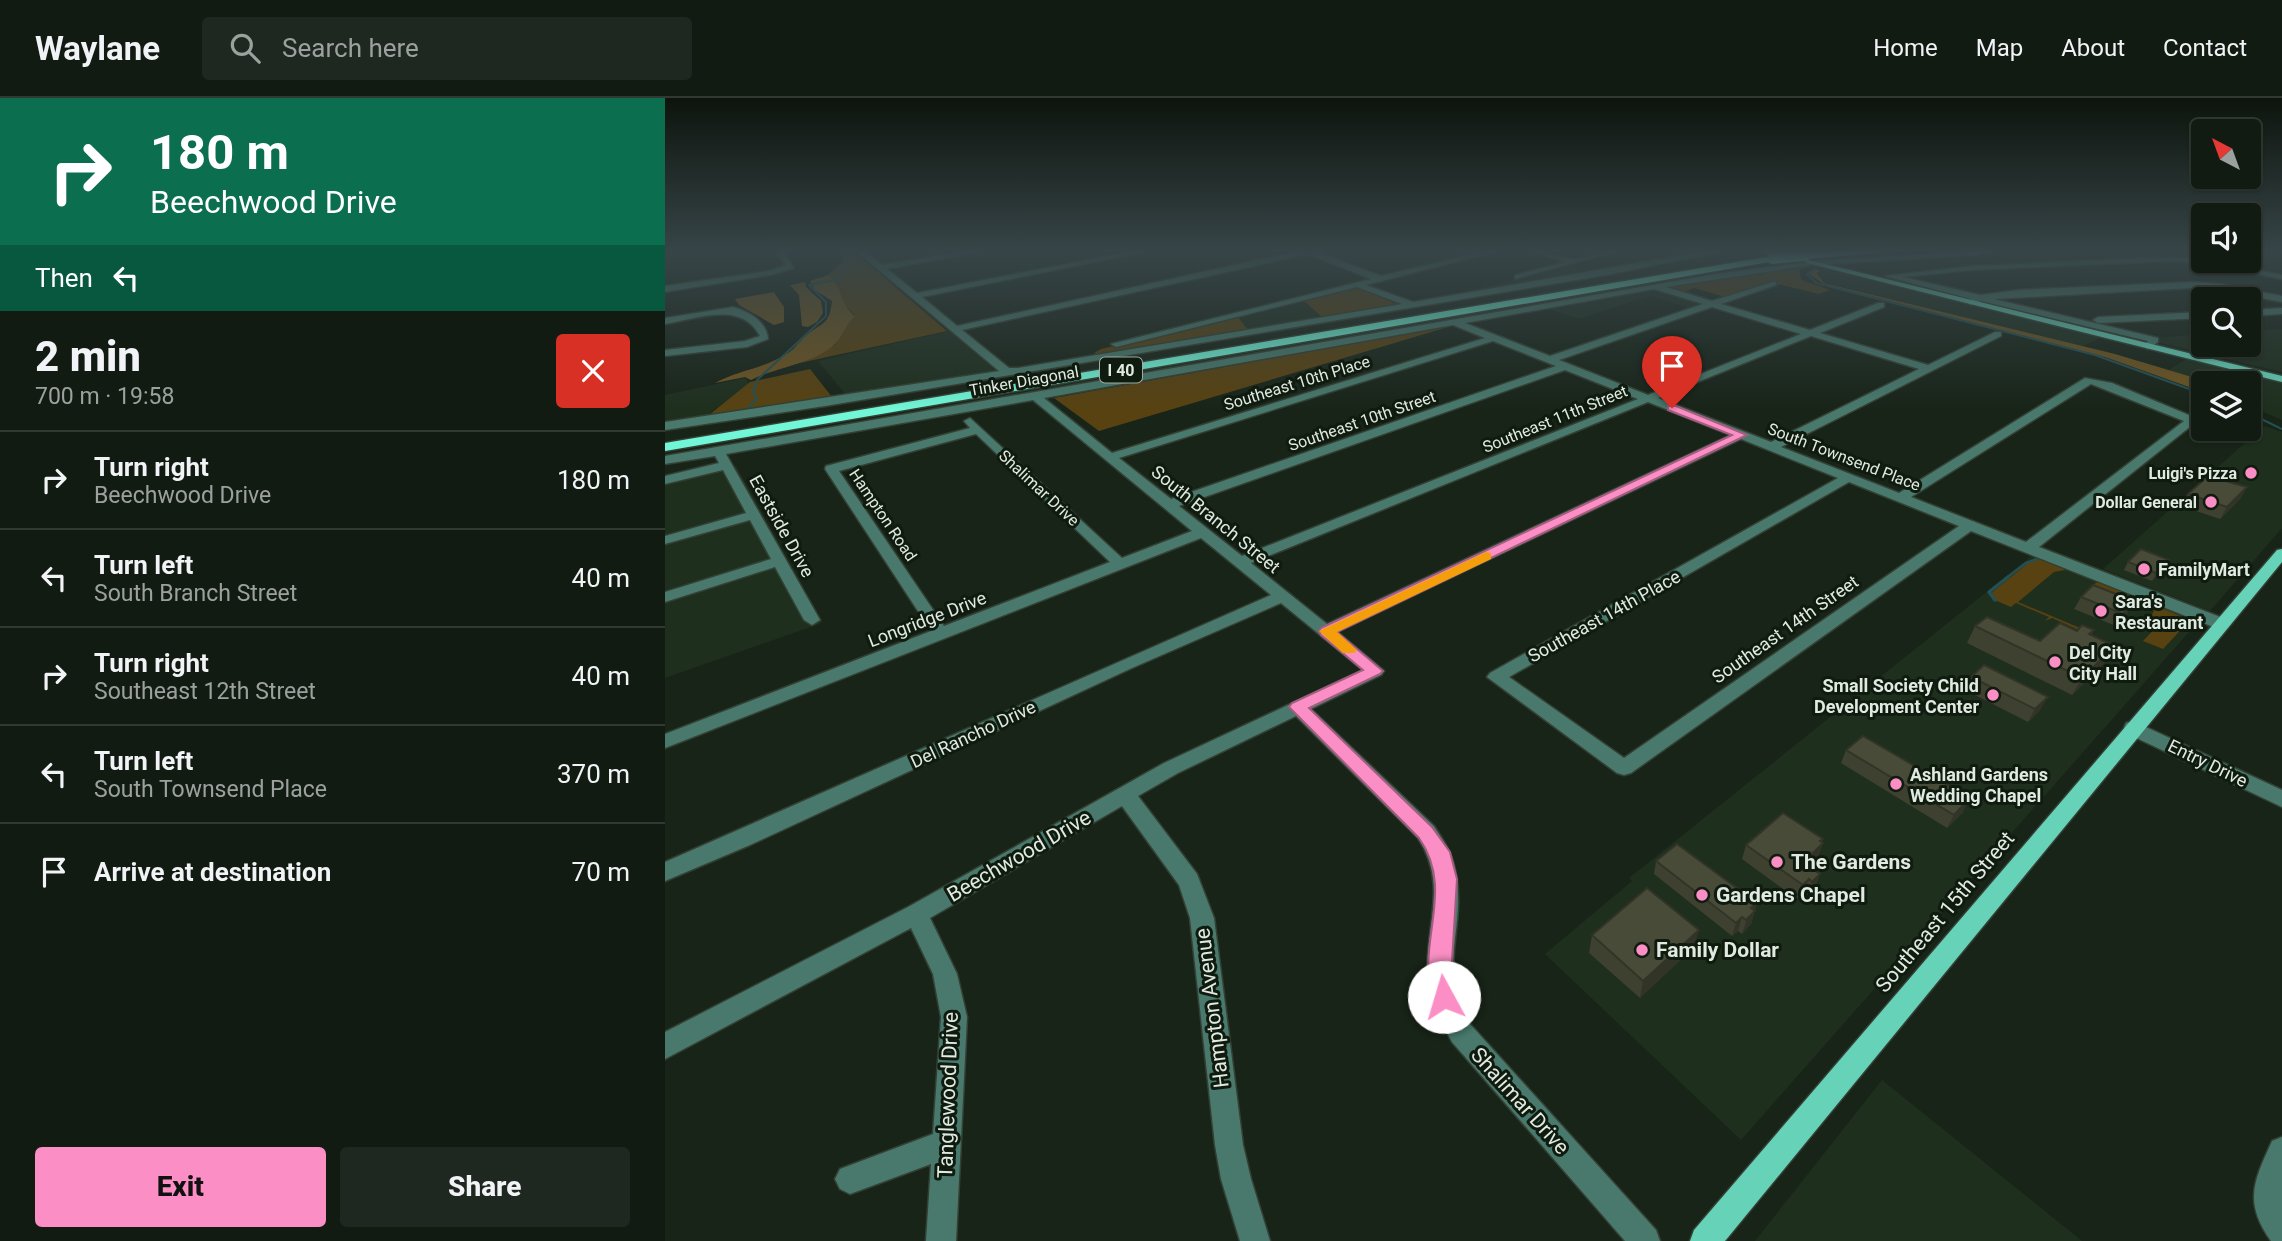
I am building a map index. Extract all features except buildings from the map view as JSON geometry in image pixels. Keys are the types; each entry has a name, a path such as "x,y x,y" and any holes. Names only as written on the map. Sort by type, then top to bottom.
{"highway":[{"name":"Tinker Diagonal","path":"721,447 1476,303"},
{"name":"Tinker Diagonal","path":"665,439 721,447 1511,303"},
{"path":"665,433 721,447"},
{"path":"665,448 721,447"}],"main road":[{"path":"1988,303 2282,379"},
{"name":"Southeast 15th Street","path":"1705,1241 2282,553"}],"street":[{"path":"924,303 1007,372"},
{"path":"955,329 1072,303"},
{"path":"1099,353 1289,303"},
{"name":"Tinker Diagonal","path":"665,426 789,409 1007,372 1099,353 1420,303"},
{"name":"Tinker Diagonal","path":"665,460 721,447 961,410 1563,303"},
{"path":"1990,303 2155,340 2148,346"},
{"path":"1549,360 1711,304 1927,368"},
{"name":"Southeast 11th Street","path":"1240,562 1881,305"},
{"path":"1471,329 1544,307"},
{"path":"665,354 747,344 765,337 755,322 733,310 666,321"},
{"path":"2261,312 2282,311"},
{"path":"2081,323 2191,316"},
{"name":"South Townsend Place","path":"1453,322 2222,624"},
{"path":"1771,447 1999,334"},
{"name":"Southeast 10th Place","path":"1108,458 1494,338"},
{"name":"Southeast 10th Street","path":"1168,505 1566,366"},
{"path":"1900,498 2089,380 2108,385 2192,420 2028,548"},
{"name":"South Branch Street","path":"1034,396 1375,671"},
{"name":"Shalimar Drive","path":"961,410 977,430 1120,564"},
{"name":"Hampton Road","path":"942,635 831,470 977,430"},
{"path":"1326,631 1741,435"},
{"path":"665,480 721,447"},
{"name":"Eastside Drive","path":"721,447 812,620"},
{"name":"Southeast 14th Place","path":"1624,768 1496,677 1848,477"},
{"path":"665,540 754,514"},
{"name":"Southeast 14th Street","path":"1624,768 1970,525"},
{"name":"Longridge Drive","path":"665,741 1202,532"},
{"path":"665,597 779,561"},
{"name":"Del Rancho Drive","path":"665,872 751,836 1200,631 1281,597"},
{"name":"Beechwood Drive","path":"665,1046 916,914 1222,741 1375,671"},
{"name":"Shalimar Drive","path":"1297,707 1426,832 1440,852 1447,879 1440,981 1452,1017 1461,1033 1645,1241"},
{"name":"Entry Drive","path":"2133,728 2282,799"},
{"name":"Hampton Avenue","path":"1126,795 1184,874 1202,918 1229,1145 1236,1179 1255,1241"},
{"name":"Tanglewood Drive","path":"916,914 938,958 951,993 954,1017 941,1241"},
{"path":"850,1179 946,1144"},
{"path":"2282,1151 2266,1189 2269,1210 2282,1230"}],"shaded area":[{"path":"782,303 784,322 774,325 739,305"},
{"path":"800,303 821,303 823,313 817,322 808,327 802,326"},
{"path":"831,303 846,303 855,316 836,343 824,352 751,380 745,377 715,383 761,366 791,351 825,321"},
{"path":"846,303 914,303 947,331 795,364 835,345 847,323 855,315"},
{"path":"1295,303 1307,303 1323,318 1248,330 1237,318"},
{"path":"1307,303 1398,305 1323,318"},
{"path":"1577,303 1627,303 1579,319 1548,309"},
{"path":"1674,303 1702,304 1689,308"},
{"path":"1898,303 2115,354 2191,377 2191,388 2105,357"},
{"path":"1908,303 1966,303 2101,337 2082,347"},
{"path":"1237,316 1248,330 1099,355 1094,353 1101,349"},
{"path":"1455,325 1099,431 1054,398"},
{"path":"2282,329 2282,372 2219,357 2261,357 2261,330"},
{"path":"949,331 996,371 847,396 818,361"},
{"path":"2191,335 2191,350 2144,339"},
{"path":"2188,358 2239,371 2191,371 2191,377 2167,371"},
{"path":"810,369 832,397 705,418 750,382"},
{"path":"2261,377 2282,382 2282,420 2261,411"},
{"path":"745,378 749,384 703,418 665,424 665,395"},
{"path":"2264,426 2282,432 2282,528 2210,611 2103,569 2247,441 2261,441 2261,429"},
{"path":"736,466 822,623 665,678 665,485"},
{"path":"2034,554 2190,616 2197,623 1741,1140 1545,954 1632,881 1629,878"},
{"path":"2041,557 2063,566 2065,570 2054,572 2018,602 2092,633 2090,635 2052,618 2045,621 2049,617 2016,603 2011,607 1997,601 1991,593 2028,563"},
{"path":"2099,581 2190,616 2130,595 2190,620 2163,649 2143,641 2162,621 2151,616 2154,611 2091,586"},
{"path":"1882,1080 2082,1241 1755,1241"}],"waterway":[{"path":"745,412 757,398 753,391 757,380 826,316 826,303"},
{"path":"1895,303 2095,355 2191,390"},
{"path":"2261,419 2282,429"},
{"path":"2005,579 2026,563 2037,559"},
{"path":"1995,600 1989,592 2008,577"}],"slow traffic":[{"path":"1349,650 1326,631 1486,556"}],"place":[{"name":"Luigi's Pizza","path":"2251,473"},
{"name":"Dollar General","path":"2211,502"},
{"name":"FamilyMart","path":"2144,569"},
{"name":"Sara's Restaurant","path":"2101,611"},
{"name":"Del City City Hall","path":"2055,662"},
{"name":"Small Society Child Development Center","path":"1993,695"},
{"name":"Ashland Gardens Wedding Chapel","path":"1896,784"},
{"name":"The Gardens","path":"1777,862"},
{"name":"Gardens Chapel","path":"1702,895"},
{"name":"Family Dollar","path":"1642,950"}],"route":[{"path":"1444,997 1440,981 1440,961 1447,879 1440,852 1426,832 1297,707 1375,671 1326,631 1741,435 1672,408"}]}
